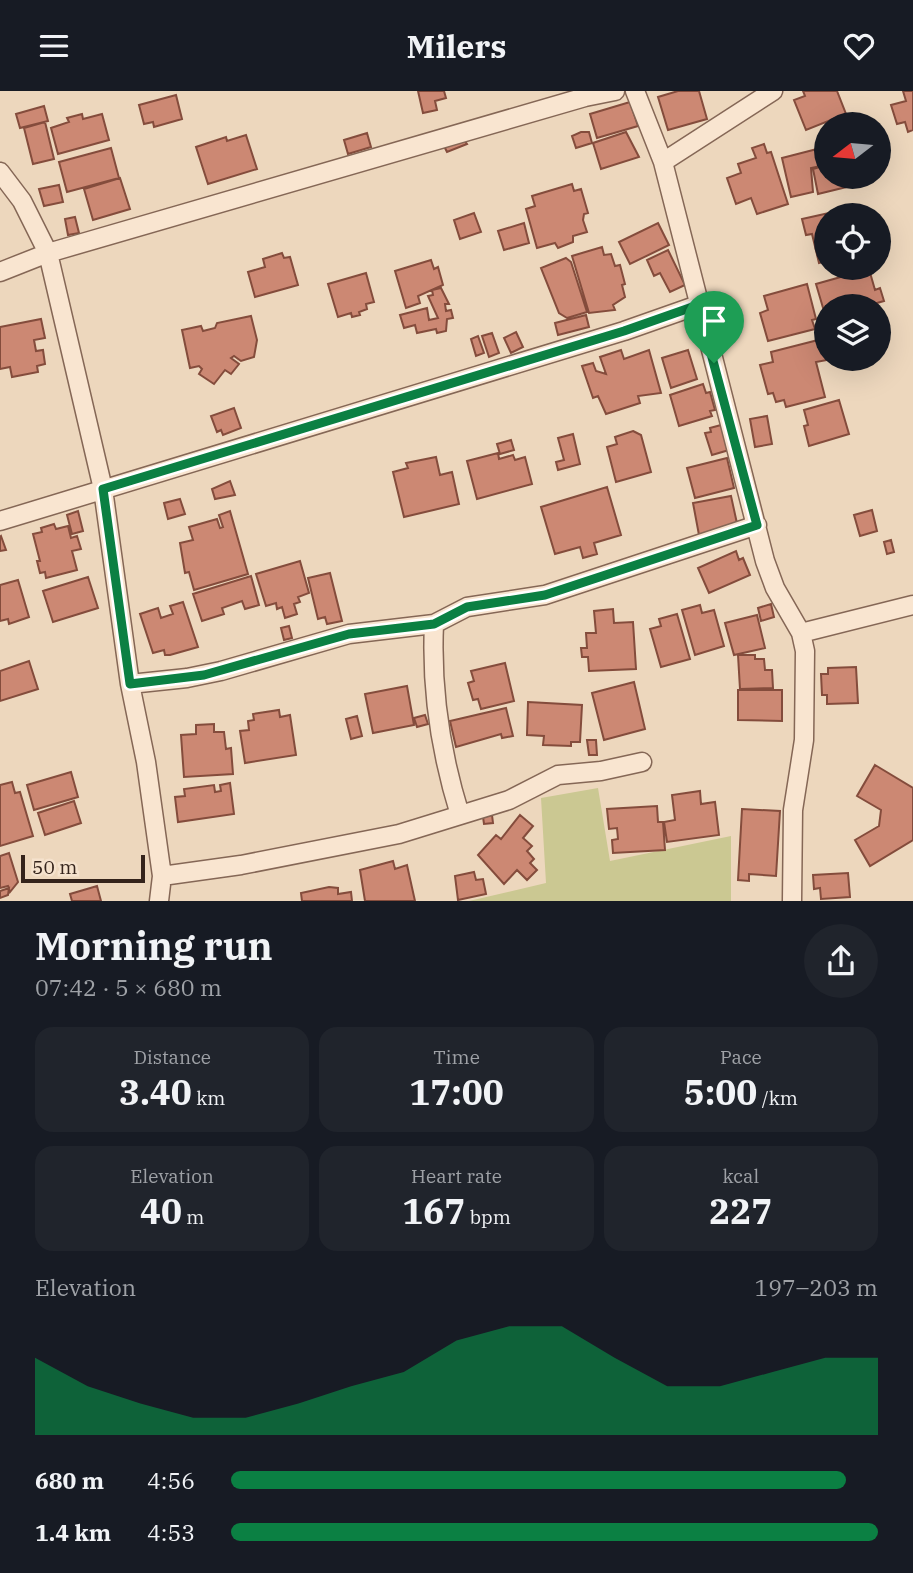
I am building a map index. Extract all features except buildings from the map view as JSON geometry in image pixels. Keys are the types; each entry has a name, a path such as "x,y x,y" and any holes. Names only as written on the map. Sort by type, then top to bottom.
{"street":[{"path":"0,272 48,253 584,97 615,91"},
{"path":"635,91 663,162 698,305 775,588 801,633 806,678 805,729 793,810 792,901"},
{"path":"663,162 773,91"},
{"path":"0,172 22,201 48,253 103,489 130,684 146,762 162,876 159,901"},
{"path":"0,521 624,331 698,305"},
{"path":"130,684 204,675 349,634 434,624 467,607 545,595 757,525"},
{"path":"801,633 913,604"},
{"path":"434,624 435,681 441,730 448,776 460,815"},
{"path":"162,876 241,865 399,834 509,800 558,775 601,771 642,762"}],"shaded area":[{"path":"598,788 610,861 731,836 731,901 469,901 546,883 541,798"}],"route":[{"path":"698,305 714,363 757,525 545,595 467,607 434,624 349,634 204,675 130,684 103,489 624,331 698,305"}]}
